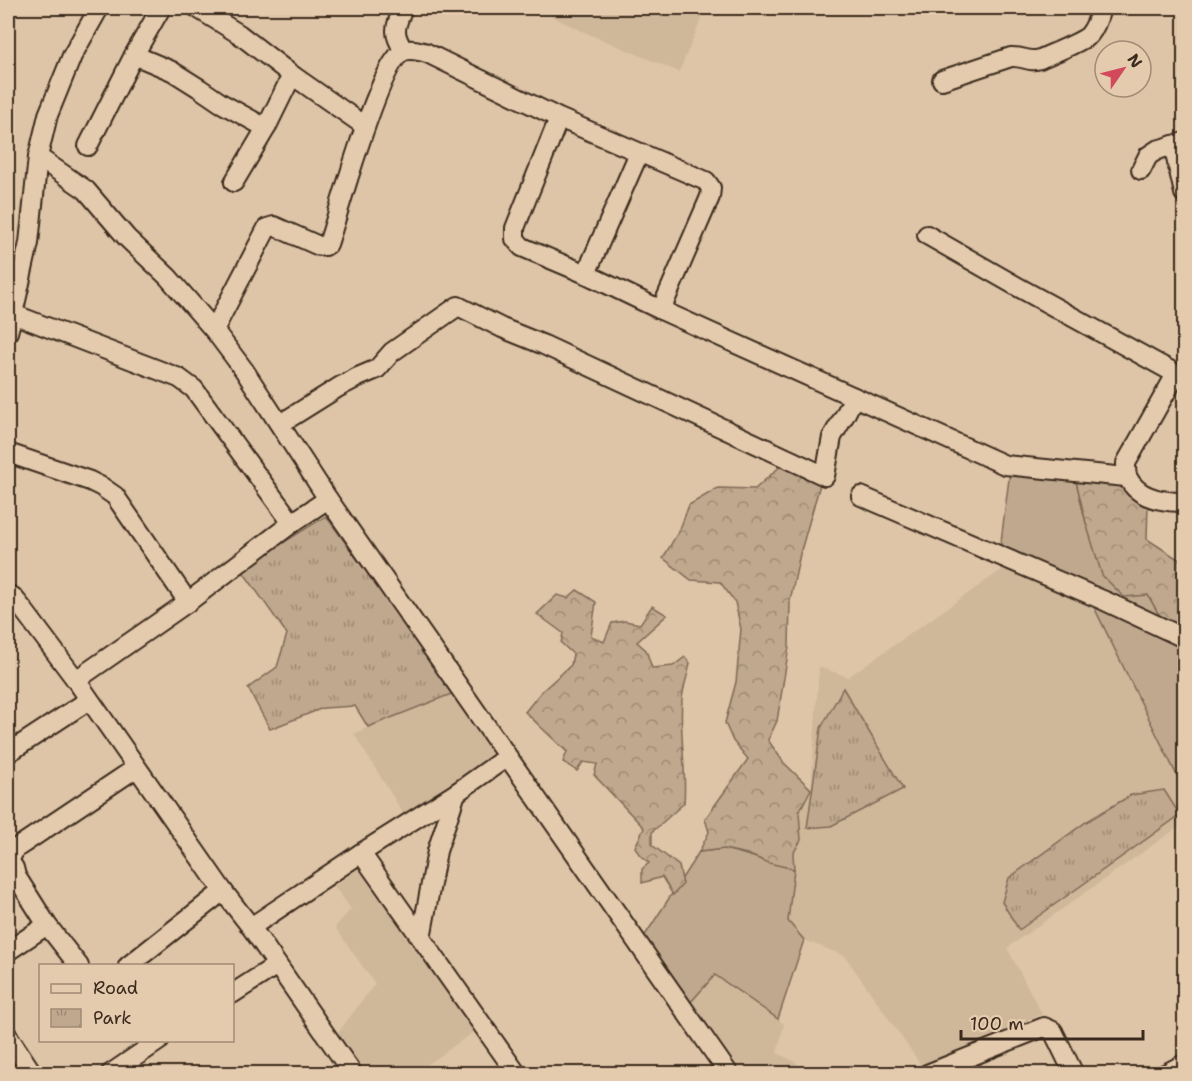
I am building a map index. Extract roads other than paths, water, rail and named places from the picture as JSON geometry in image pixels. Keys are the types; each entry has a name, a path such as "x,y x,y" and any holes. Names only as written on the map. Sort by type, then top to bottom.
{"street":[{"path":"96,8 68,66 48,115 38,157 29,243 10,323 179,378 194,389 212,412 292,523"},
{"path":"88,146 134,55 161,8"},
{"path":"197,8 239,34 292,75 365,126"},
{"path":"403,8 395,30 396,39 404,51"},
{"path":"942,80 1011,57 1023,57 1034,61 1040,59 1090,34 1101,8"},
{"path":"214,330 267,228 274,226 319,246 328,244 365,126 388,70 395,58 404,51 415,49 559,118 706,181 711,188 710,197 661,310"},
{"path":"134,55 172,71 221,103 266,128"},
{"path":"234,182 266,128 292,75"},
{"path":"559,118 515,228 515,239 522,247 1005,465 1126,477"},
{"path":"1141,170 1149,156 1157,150 1179,144 1185,193"},
{"path":"586,274 639,153"},
{"path":"38,157 86,190 127,238 174,284 214,330 244,370 328,499 729,1074"},
{"path":"927,235 1174,374 1174,378 1126,463 1126,477 1135,487 1153,499 1185,502"},
{"path":"280,424 339,387 377,369 392,352 458,306 825,476 831,437 854,397"},
{"path":"8,453 90,482 115,496 188,602"},
{"path":"861,496 1185,638"},
{"path":"76,680 188,602 292,523 328,499"},
{"path":"8,594 22,608 76,680 353,1073"},
{"path":"8,753 90,700"},
{"path":"250,927 456,793 507,757"},
{"path":"77,964 47,925 9,861 15,849 136,768"},
{"path":"421,938 437,851 456,793"},
{"path":"361,853 517,1074"},
{"path":"131,964 223,891"},
{"path":"8,951 47,925"},
{"path":"234,993 277,965"},
{"path":"927,1074 1044,1027 1053,1031 1074,1074"},
{"path":"8,1036 33,1074"},
{"path":"110,1074 158,1042"},
{"path":"1165,1074 1185,1064"}]}
